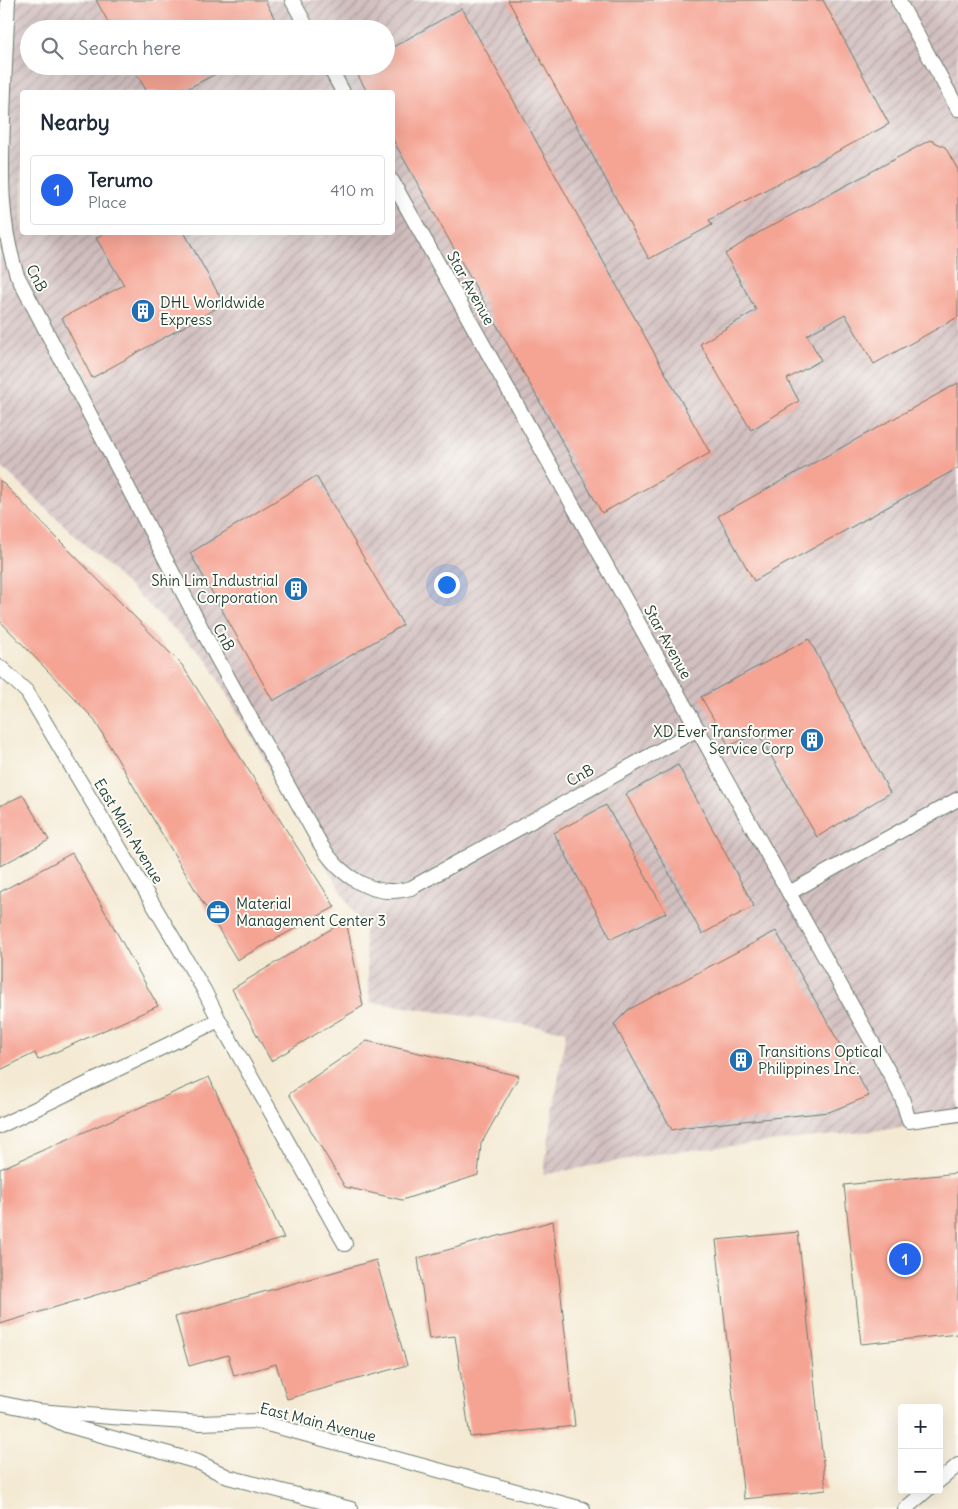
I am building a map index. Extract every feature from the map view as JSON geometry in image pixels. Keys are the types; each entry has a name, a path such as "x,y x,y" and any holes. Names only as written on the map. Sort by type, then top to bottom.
{"street":[{"name":"CnB","path":"8,0 1,206 4,238 12,264 216,656 321,845 336,865 355,880 371,887 394,891 411,888 698,730"},
{"path":"292,0 303,20"},
{"path":"898,0 958,109"},
{"path":"333,75 342,90"},
{"name":"Star Avenue","path":"395,186 897,1087 909,1121 958,1114"},
{"name":"East Main Avenue","path":"0,668 27,692 199,982 345,1244"},
{"path":"789,893 958,799"},
{"path":"0,1126 219,1020"},
{"name":"East Main Avenue","path":"0,1403 38,1411 201,1423 256,1421 583,1509"},
{"name":"East Main Avenue","path":"38,1411 66,1425 198,1462 228,1477 351,1509"},
{"path":"943,1478 958,1465"},
{"path":"904,1509 923,1494"}],"shaded area":[{"path":"0,0 958,0 958,1122 656,1154 543,1175 566,1031 370,1002 364,931 207,660 0,465"}],"building":[{"path":"96,0 265,0 275,20 107,20"},
{"path":"508,0 823,0 889,124 709,220 712,225 649,259"},
{"path":"462,8 710,453 602,513 395,143 395,90 366,90 358,75 395,75 395,46"},
{"path":"137,75 214,75 185,90 146,90"},
{"path":"930,140 945,147 958,170 958,317 874,364 845,314 807,335 821,360 787,379 799,401 751,430 700,344 756,310 725,254 758,233"},
{"name":"DHL Worldwide Express","path":"101,235 186,235 224,304 92,378 62,318 124,285 96,238"},
{"path":"958,383 958,468 754,581 718,516"},
{"name":"Shin Lim Industrial Corporation","path":"316,476 403,625 273,701 190,553"},
{"path":"0,480 182,665 335,907 237,960 93,718 0,621"},
{"name":"XD Ever Transformer Service Corp","path":"809,639 890,793 817,837 758,733 729,746 701,697"},
{"path":"678,765 754,906 702,934 626,794"},
{"path":"23,795 49,840 0,866 0,806"},
{"path":"606,805 666,913 611,939 554,833"},
{"path":"72,853 158,1006 38,1060 35,1053 0,1070 0,892"},
{"path":"346,920 363,1006 271,1061 232,989"},
{"name":"Transitions Optical Philippines Inc.","path":"776,931 869,1096 829,1112 672,1130 614,1024 628,1010"},
{"path":"367,1041 519,1076 481,1144 478,1175 402,1200 345,1187 289,1094"},
{"path":"209,1077 284,1238 0,1324 0,1169"},
{"path":"958,1173 958,1334 861,1344 844,1185"},
{"path":"553,1221 575,1426 470,1437 455,1336 429,1339 418,1258"},
{"path":"798,1232 826,1490 744,1499 716,1240"},
{"path":"376,1260 407,1365 287,1399 276,1364 234,1376 228,1355 189,1366 175,1317"}],"place":[{"name":"DHL Worldwide Express","path":"143,311"},
{"name":"Shin Lim Industrial Corporation","path":"296,589"},
{"name":"XD Ever Transformer Service Corp","path":"812,740"},
{"name":"Material Management Center 3","path":"218,912"},
{"name":"Transitions Optical Philippines Inc.","path":"741,1060"},
{"name":"Terumo","path":"905,1259"}]}
